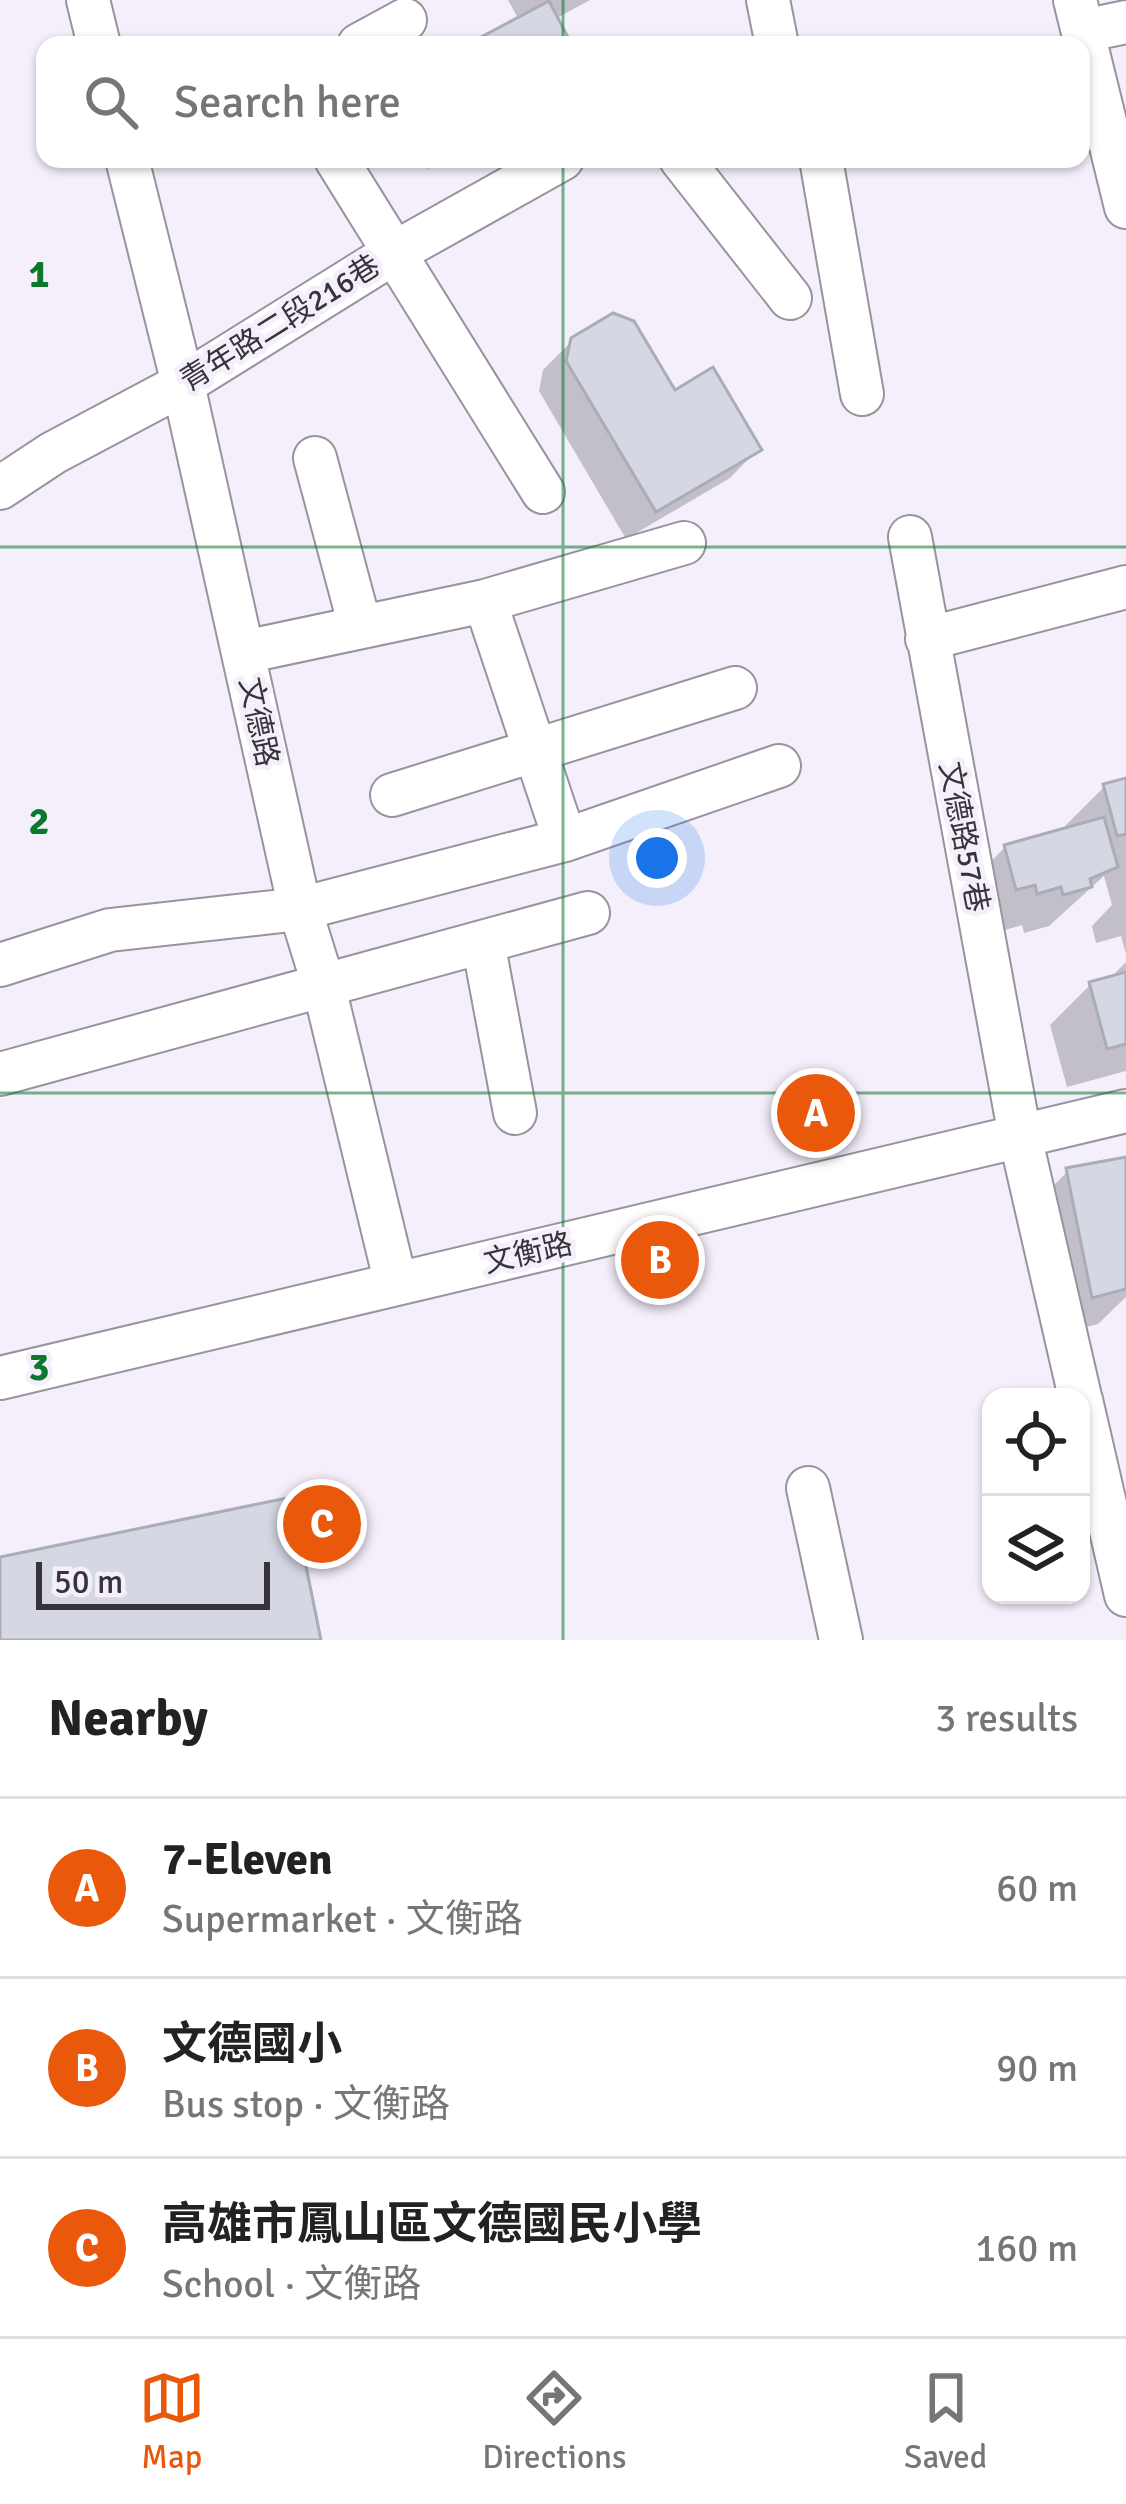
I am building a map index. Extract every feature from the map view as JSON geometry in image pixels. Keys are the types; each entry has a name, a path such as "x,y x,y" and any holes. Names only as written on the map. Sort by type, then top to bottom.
{"street":[{"path":"88,0 97,36"},
{"path":"1079,15 1126,22"},
{"path":"375,36 405,20"},
{"path":"1090,60 1126,207"},
{"name":"文德路","path":"129,168 183,384 300,909 323,983 396,1284"},
{"path":"341,168 543,492"},
{"name":"青年路二段216巷","path":"0,488 53,453 183,384 392,254 546,168"},
{"path":"688,168 790,298"},
{"path":"823,168 862,394"},
{"path":"315,458 360,626"},
{"name":"文德路57巷","path":"910,537 1020,1136 1079,1388"},
{"path":"244,652 485,602 684,543"},
{"path":"928,639 1126,587"},
{"path":"485,602 565,840"},
{"path":"392,795 735,688"},
{"path":"0,965 110,930 300,909 565,840 779,766"},
{"path":"0,1074 588,913"},
{"path":"483,942 515,1113"},
{"name":"文衡路","path":"0,1378 1126,1111"},
{"name":"文德路57巷","path":"1090,1437 1126,1595"},
{"path":"808,1488 841,1640"}],"building":[{"path":"549,1 567,36 483,36"},
{"path":"613,313 634,321 675,390 713,367 762,450 656,512 566,361 571,338"},
{"path":"1126,778 1126,834 1117,836 1103,784"},
{"path":"1104,817 1118,867 1090,879 1092,887 1063,895 1061,887 1037,894 1035,885 1016,890 1004,845"},
{"path":"1126,972 1126,1044 1107,1049 1089,982"},
{"path":"1126,1157 1126,1289 1092,1298 1066,1168"},
{"path":"292,1497 321,1640 0,1640 0,1557"}],"place":[{"name":"7-Eleven","path":"816,1113"},
{"name":"文德國小","path":"660,1260"},
{"name":"高雄市鳳山區文德國民小學","path":"322,1524"}]}
